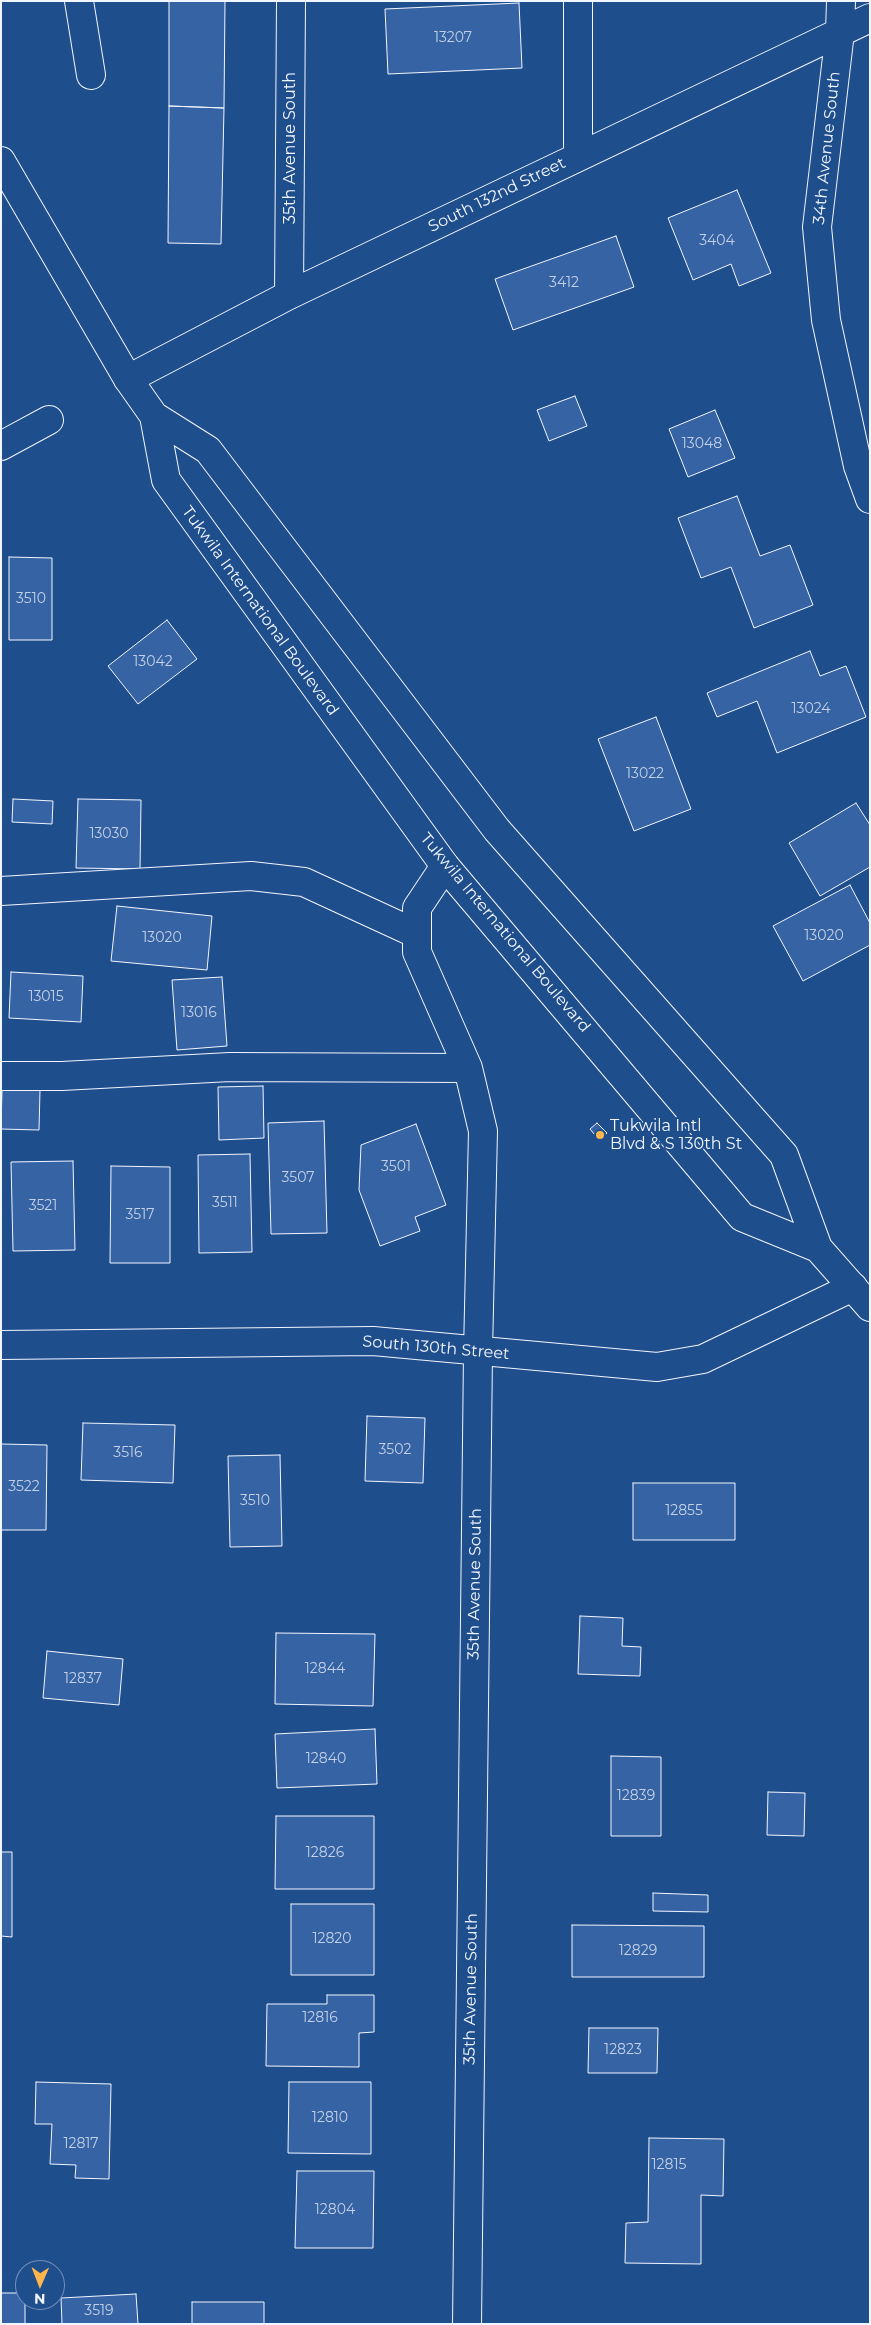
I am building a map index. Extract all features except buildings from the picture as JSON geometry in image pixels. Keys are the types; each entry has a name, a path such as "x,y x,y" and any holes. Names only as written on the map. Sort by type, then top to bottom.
{"street":[{"path":"79,1 91,75"},
{"name":"35th Avenue South","path":"289,295 291,1"},
{"path":"578,1 578,157"},
{"name":"34th Avenue South","path":"841,1 840,32 817,228 826,320 858,466 870,499"},
{"name":"South 132nd Street","path":"128,379 289,295 870,18"},
{"name":"Tukwila International Boulevard","path":"1,160 128,379 154,416 208,450 497,830 784,1155 818,1248 861,1297"},
{"name":"Tukwila International Boulevard","path":"154,416 166,480 445,866 742,1217 818,1248"},
{"path":"1,446 48,420"},
{"name":"35th Avenue South","path":"445,866 417,908 417,952 468,1068 483,1130 478,1352 467,2324"},
{"path":"1,891 251,876 304,882 417,934"},
{"path":"1,1076 62,1076 230,1067 468,1068"},
{"name":"South 130th Street","path":"1,1345 372,1341 657,1367 704,1359 861,1297"}],"place":[{"name":"Tukwila Intl Blvd & S 130th St","path":"600,1135"}]}
